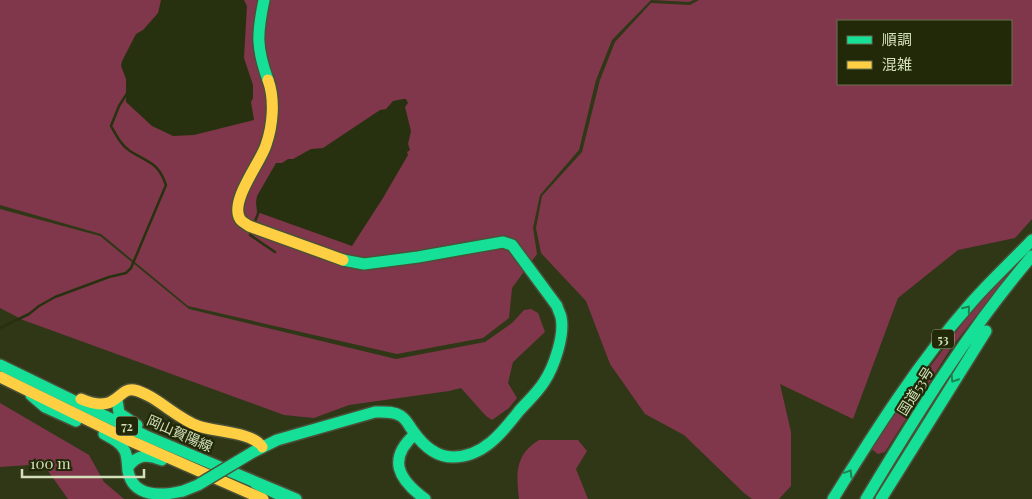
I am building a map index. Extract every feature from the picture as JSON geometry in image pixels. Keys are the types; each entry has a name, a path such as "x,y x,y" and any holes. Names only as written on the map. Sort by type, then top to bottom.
{"main road":[{"path":"27,391 45,407 118,442 124,450 132,482 146,493 165,495 198,485 257,449 277,440 375,412 386,412 401,416 431,450 451,457 468,456 486,448 504,432 520,410 544,384 554,361 561,316 557,306 512,245 503,242 418,257 364,264 346,262 328,256 249,226 240,220 237,212 238,204 267,143 271,90 258,47 258,30 264,0"},
{"name":"53","path":"833,499 864,446 929,357 965,311 1032,240"},
{"name":"国道53号","path":"866,499 924,402 958,351 1032,256"},
{"name":"53","path":"881,499 968,358 1032,268"},
{"name":"岡山賀陽線","path":"0,364 40,385 202,460 251,487"},
{"name":"岡山賀陽線","path":"0,377 133,442 208,474 296,499"},
{"path":"40,385 65,392 90,404 107,405 117,400 123,392 130,390 138,392 171,414 189,423 257,440 257,449"},
{"path":"117,400 117,409 123,418 180,445 195,453 202,460"},
{"path":"415,434 406,441 400,451 398,462 400,474 410,488 425,499"},
{"path":"128,467 137,457 150,455 189,473 208,474"},
{"name":"72","path":"251,487 265,499"},
{"name":"72","path":"251,487 288,499"}],"shaded area":[{"path":"0,0 651,0 612,40 596,80 579,150 540,195 533,228 537,254 512,288 509,318 483,338 397,354 188,306 101,234 0,205"},
{"path":"161,0 244,0 247,6 244,58 253,85 253,98 251,102 254,120 194,135 173,136 152,126 126,102 126,79 121,66 122,61 136,34 143,30 158,13"},
{"path":"651,0 694,0 689,2"},
{"path":"699,0 1032,0 1032,219 1015,238 958,250 898,298 853,419 780,384 791,432 791,486 779,499 752,499 684,435 645,414 610,364 586,301 541,253 536,228 542,196 582,152 600,80 615,42 651,3 690,5"},
{"path":"406,99 408,103 405,107 411,131 408,144 410,150 407,152 408,155 383,198 352,246 257,212 257,196 276,163 293,159 311,149 323,148 380,110 386,109 393,101"},
{"path":"0,209 100,236 189,309 396,359 485,342 512,323 524,310 531,309 538,313 545,332 513,362 508,383 517,398 509,408 492,420 486,416 461,388 349,405 314,418 284,415 23,320 0,308"},
{"path":"1022,258 951,348 885,452 878,454 870,448 970,313"},
{"path":"0,403 89,455 104,482 124,499 68,499 43,464 0,467"},
{"path":"539,440 578,440 587,451 576,469 588,499 519,499 517,481 521,458"}],"waterway":[{"path":"0,328 29,314 55,297 109,277 126,273 131,268 166,185 156,167 127,149 111,126 119,106 128,92"},
{"path":"254,224 259,211"},
{"path":"251,233 250,235 275,252"}],"traffic: fast":[{"path":"264,0 259,40 261,58 268,80"},
{"path":"833,499 881,423 933,349 978,295 1032,240"},
{"path":"253,452 277,440 375,412 385,412 398,414 406,421 421,441 440,455 464,456 483,448 499,435 538,390 551,368 560,342 561,316 557,306 512,245 503,242 418,257 364,264 343,260"},
{"path":"866,499 904,436 965,343 1032,256"},
{"path":"881,499 986,331"},
{"path":"0,365 146,436 296,499"},
{"path":"31,395 45,407 76,421"},
{"path":"117,400 119,413 137,425"},
{"path":"104,434 117,442 125,450 131,480 142,491 158,494 183,491"},
{"path":"415,434 406,443 401,452 399,468 408,484 425,499"},
{"path":"183,491 198,485 253,452"},
{"path":"128,467 139,457 143,456 162,460"},
{"path":"255,483 288,499"}],"traffic: slow":[{"path":"268,80 272,95 270,129 263,152 242,192 238,211 240,219 249,226 343,260"},
{"path":"0,377 133,442 263,499"},
{"path":"81,399 102,404 110,402 128,390 142,392 198,426 242,435 251,438 262,447"}]}
